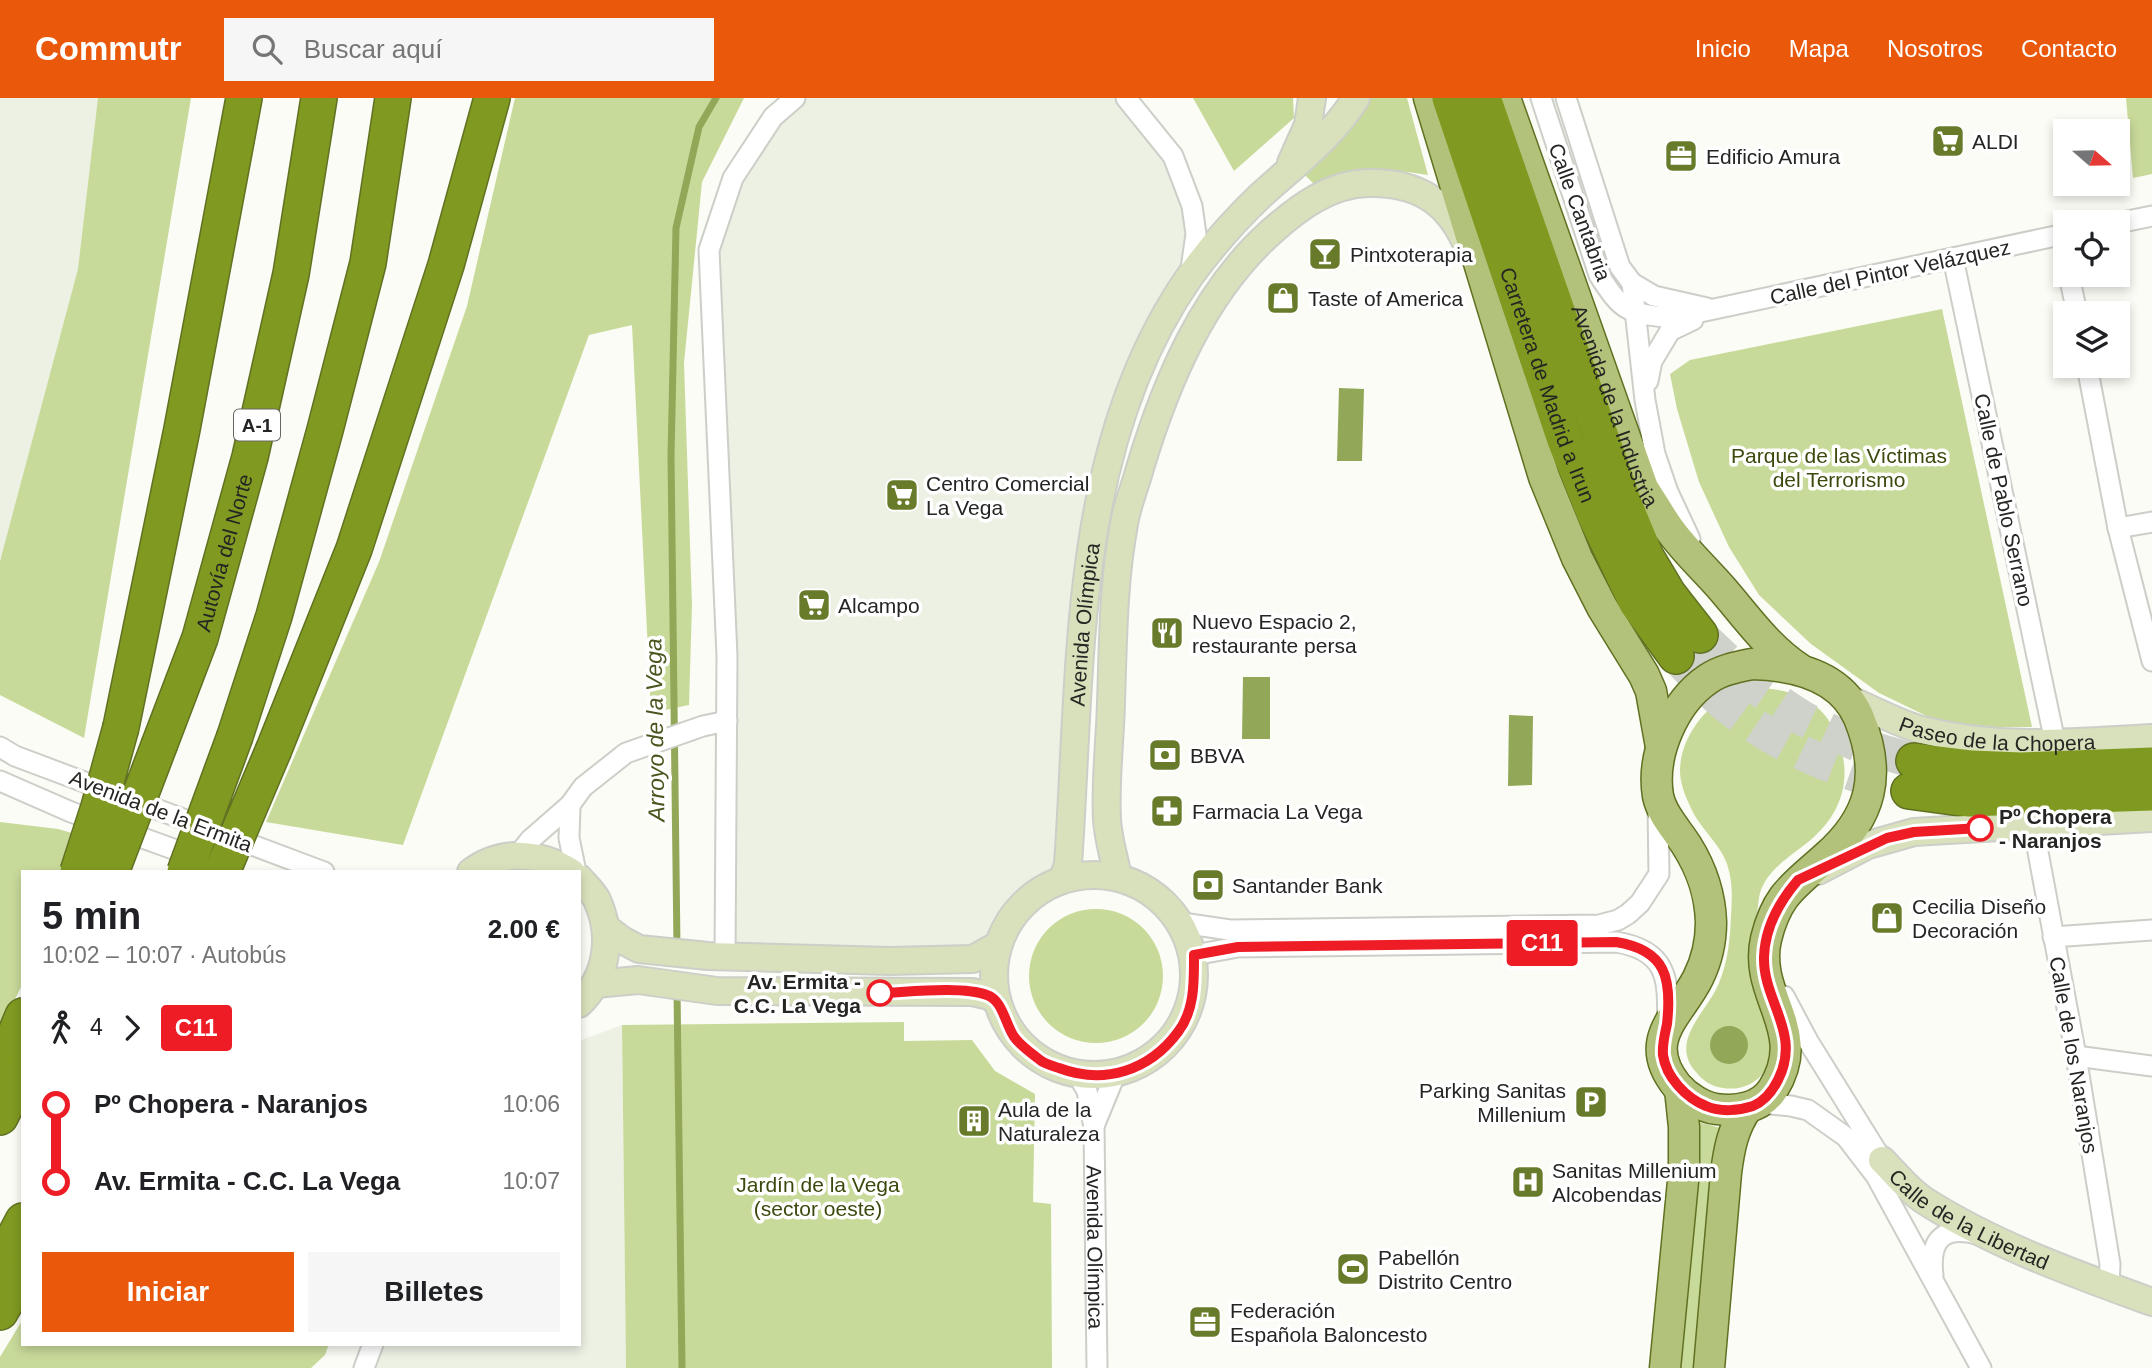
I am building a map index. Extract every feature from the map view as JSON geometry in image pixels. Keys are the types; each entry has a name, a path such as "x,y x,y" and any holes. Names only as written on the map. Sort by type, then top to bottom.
{"highway":[{"path":"182,429 191,313 228,98"},
{"path":"79,870 121,727 182,429 244,98"},
{"name":"Autovía del Norte","path":"112,870 200,638 250,457 291,274 319,98"},
{"path":"203,870 238,750 368,263 393,98"},
{"path":"223,870 354,549 446,265 492,98"},
{"name":"Carretera de Madrid a Irun","path":"1450,98 1564,440 1590,504 1637,603 1688,645 1668,594 1646,557 1625,506 1483,98"},
{"path":"186,870 238,750"},
{"path":"2152,765 2021,770 1972,768 1912,776 1968,799 2152,793"},
{"path":"0,1071 21,1021"},
{"path":"0,1117 21,1076"},
{"path":"0,1265 21,1225"},
{"path":"0,1312 21,1275"}],"main road":[{"path":"1429,98 1544,477 1590,582 1651,691 1661,750 1658,796 1667,818 1701,870 1707,886 1711,923 1709,947 1702,969 1666,1026 1663,1057 1668,1072 1680,1088 1703,1105 1713,1109 1731,1110 1754,1105"},
{"name":"Avenida de la Industria","path":"1505,98 1643,488 1670,530 1767,642 1800,669"},
{"path":"1661,750 1670,725 1693,690 1710,677 1727,669 1752,664 1800,669 1823,679 1848,699 1864,732 1871,758 1869,796 1862,814 1850,833 1826,858 1798,880 1778,908 1765,943 1765,973 1784,1026 1787,1054 1777,1083 1738,1121 1730,1143 1709,1368"},
{"path":"1665,1368 1684,1171 1684,1127 1680,1088"}],"street":[{"path":"716,956 727,721 727,656 709,250 733,178 773,117 795,98"},
{"path":"1126,98 1173,156 1192,206 1196,234 1189,277"},
{"path":"1283,176 1298,152 1308,125 1312,98"},
{"path":"1283,176 1313,150 1343,118 1356,98"},
{"name":"Calle Cantabria","path":"1541,98 1598,275 1614,300 1636,314"},
{"name":"Calle Cantabria","path":"1566,98 1620,267 1632,283 1645,400 1656,454 1668,492 1709,574"},
{"name":"Avenida Olímpica","path":"1063,879 1068,864 1070,842 1084,602 1096,516 1131,388 1189,277 1218,239 1283,176"},
{"name":"Avenida Olímpica","path":"1118,876 1107,820 1114,605 1124,523 1163,400 1185,348 1229,276 1260,242 1312,200 1333,190 1384,183 1421,192 1448,211 1484,282"},
{"path":"2130,221 2152,216"},
{"name":"Calle del Pintor Velázquez","path":"1715,309 1953,258 2053,243"},
{"name":"Calle de Pablo Serrano","path":"1953,258 2055,742"},
{"path":"1632,283 1654,296 1715,309"},
{"path":"1636,314 1672,318 1715,309"},
{"path":"1645,400 1652,361 1670,331 1715,309"},
{"path":"2089,378 2118,528 2152,661"},
{"path":"2118,528 2152,522"},
{"name":"Paseo de la Chopera","path":"1848,699 1919,729 1967,740 2014,744 2152,738"},
{"path":"518,855 530,840 570,805 583,787 626,753 703,726 727,721"},
{"name":"Avenida de la Ermita","path":"0,747 15,756 319,870"},
{"name":"Avenida de la Ermita","path":"0,780 71,812 230,870"},
{"path":"1182,923 1230,930 1599,925 1619,920 1640,903 1659,874 1658,796"},
{"path":"570,805 569,838 573,870"},
{"path":"1798,880 1887,838 1914,832 2152,818"},
{"name":"Calle de los Naranjos","path":"2033,825 2076,1056 2110,1264 2109,1286"},
{"path":"475,870 497,858 518,855 539,857 570,870"},
{"path":"1090,874 1118,876 1143,886 1167,905 1182,923 1194,955 1194,995 1179,1031 1151,1059 1115,1074 1078,1075 1042,1062 1014,1037 997,1002 993,973 998,945 1013,915 1037,892 1063,879 1090,874"},
{"path":"581,880 596,898 606,928 605,957 587,994"},
{"name":"Calle de la Libertad","path":"1770,925 1770,946 1782,993 1808,1041 1882,1160 1904,1184 1923,1200 1993,1238 2152,1301"},
{"path":"606,928 639,949 716,956 890,961 973,959 998,945"},
{"path":"2053,937 2152,930"},
{"path":"1194,955 1238,947 1616,942 1643,950 1662,966 1668,996 1666,1026"},
{"path":"587,994 638,980 717,991 972,992 990,996 997,1002"},
{"path":"2076,1056 2152,1066"},
{"name":"Avenida Olímpica","path":"1094,1127 1115,1074"},
{"name":"Avenida Olímpica","path":"1078,1075 1087,1091 1094,1127 1097,1368"},
{"path":"1754,1105 1791,1106 1808,1110 1846,1137 1875,1176 1981,1368"},
{"path":"1934,1283 1931,1258 1937,1241 1947,1233 1967,1231 1993,1238"},
{"path":"364,1368 372,1346"}],"shaded area":[{"path":"0,98 103,98 111,399 0,558"},
{"name":"Centro Comercial La Vega","path":"795,98 1126,98 1173,156 1196,234 1095,515 1063,879 1037,892 1014,915 998,945 725,957 709,250 733,178"},
{"path":"1339,388 1364,389 1362,461 1337,461"},
{"path":"1243,677 1270,677 1270,739 1242,739"},
{"path":"1509,715 1533,716 1532,785 1508,786"},
{"path":"622,1025 626,1368 364,1368 372,1346 581,1346 581,1040"},
{"path":"1729,1026 1743,1031 1748,1045 1743,1059 1729,1064 1715,1059 1710,1045 1715,1031"}],"green space":[{"path":"98,98 191,98 84,738 0,695 0,561 78,269"},
{"path":"515,98 744,98 702,182 684,363 692,605 689,705 651,713 632,325 589,335 403,845 266,822 379,562 467,306"},
{"path":"1193,98 1293,98 1294,118 1234,171"},
{"path":"1369,98 1407,98 1428,175 1370,170 1342,174 1314,184 1303,173"},
{"path":"2126,98 2152,98 2152,174 2133,178 2130,119 2128,119"},
{"name":"Parque de las Víctimas del Terrorismo","path":"1942,309 2032,727 1990,727 1939,722 1879,693 1811,644 1759,595 1729,547 1699,482 1677,409 1670,374 1690,360"},
{"path":"1756,688 1800,696 1826,716 1839,741 1843,756 1844,785 1834,812 1825,825 1773,871 1762,888 1752,947 1751,977 1754,991 1770,1026 1772,1051 1764,1072 1757,1080 1736,1088 1723,1088 1711,1085 1698,1075 1688,1060 1686,1049 1693,1026 1714,994 1725,967 1731,925 1730,877 1723,856 1690,806 1680,771 1684,748 1702,717 1730,695"},
{"path":"0,822 58,829 79,835 66,870 21,870 21,987 0,1030"},
{"path":"1096,909 1122,914 1143,929 1158,950 1163,976 1158,1002 1143,1023 1122,1038 1096,1043 1070,1038 1049,1023 1034,1002 1029,976 1034,950 1049,929 1070,914"},
{"name":"Jardín de la Vega (sector oeste)","path":"904,1022 904,1041 972,1040 995,1071 1035,1094 1033,1202 1051,1204 1052,1368 626,1368 622,1025"},
{"path":"1695,1121 1724,1129 1698,1368 1675,1368"},
{"path":"21,1322 21,1346 328,1346 325,1355 311,1368 0,1368 0,1357"}],"waterway":[{"name":"Arroyo de la Vega","path":"677,948 671,456 676,228 699,127 716,98"},
{"name":"Arroyo de la Vega","path":"677,991 682,1368"}],"tunnel":[{"path":"1700,635 1750,683 1802,718 1859,745 1914,761"},
{"path":"1676,656 1723,702 1772,736 1837,768 1909,791"}],"bus line":[{"name":"C11","path":"880,993 972,992 990,996 997,1002 1014,1037 1042,1062 1078,1075 1097,1077 1115,1074 1151,1059 1179,1031 1194,995 1194,955 1238,947 1616,942 1643,950 1662,966 1668,996 1663,1057 1672,1079 1691,1098 1713,1109 1747,1108 1760,1103 1769,1094 1777,1083 1787,1054 1784,1026 1769,989 1764,957 1770,925 1788,892 1798,880 1887,838 1914,832 1980,828"}],"place":[{"name":"ALDI","path":"1948,141"},
{"name":"Edificio Amura","path":"1681,156"},
{"name":"Pintxoterapia","path":"1325,254"},
{"name":"Taste of America","path":"1283,298"},
{"name":"Centro Comercial La Vega","path":"902,495"},
{"name":"Alcampo","path":"814,605"},
{"name":"Nuevo Espacio 2, restaurante persa","path":"1167,633"},
{"name":"BBVA","path":"1165,755"},
{"name":"Farmacia La Vega","path":"1167,811"},
{"name":"Pº Chopera - Naranjos","path":"1980,828"},
{"name":"Santander Bank","path":"1208,885"},
{"name":"Cecilia Diseño Decoración","path":"1887,918"},
{"name":"Av. Ermita - C.C. La Vega","path":"880,993"},
{"name":"Parking Sanitas Millenium","path":"1591,1102"},
{"name":"Aula de la Naturaleza","path":"974,1121"},
{"name":"Sanitas Millenium Alcobendas","path":"1528,1182"},
{"name":"Pabellón Distrito Centro","path":"1353,1269"},
{"name":"Federación Española Baloncesto","path":"1205,1322"}]}
